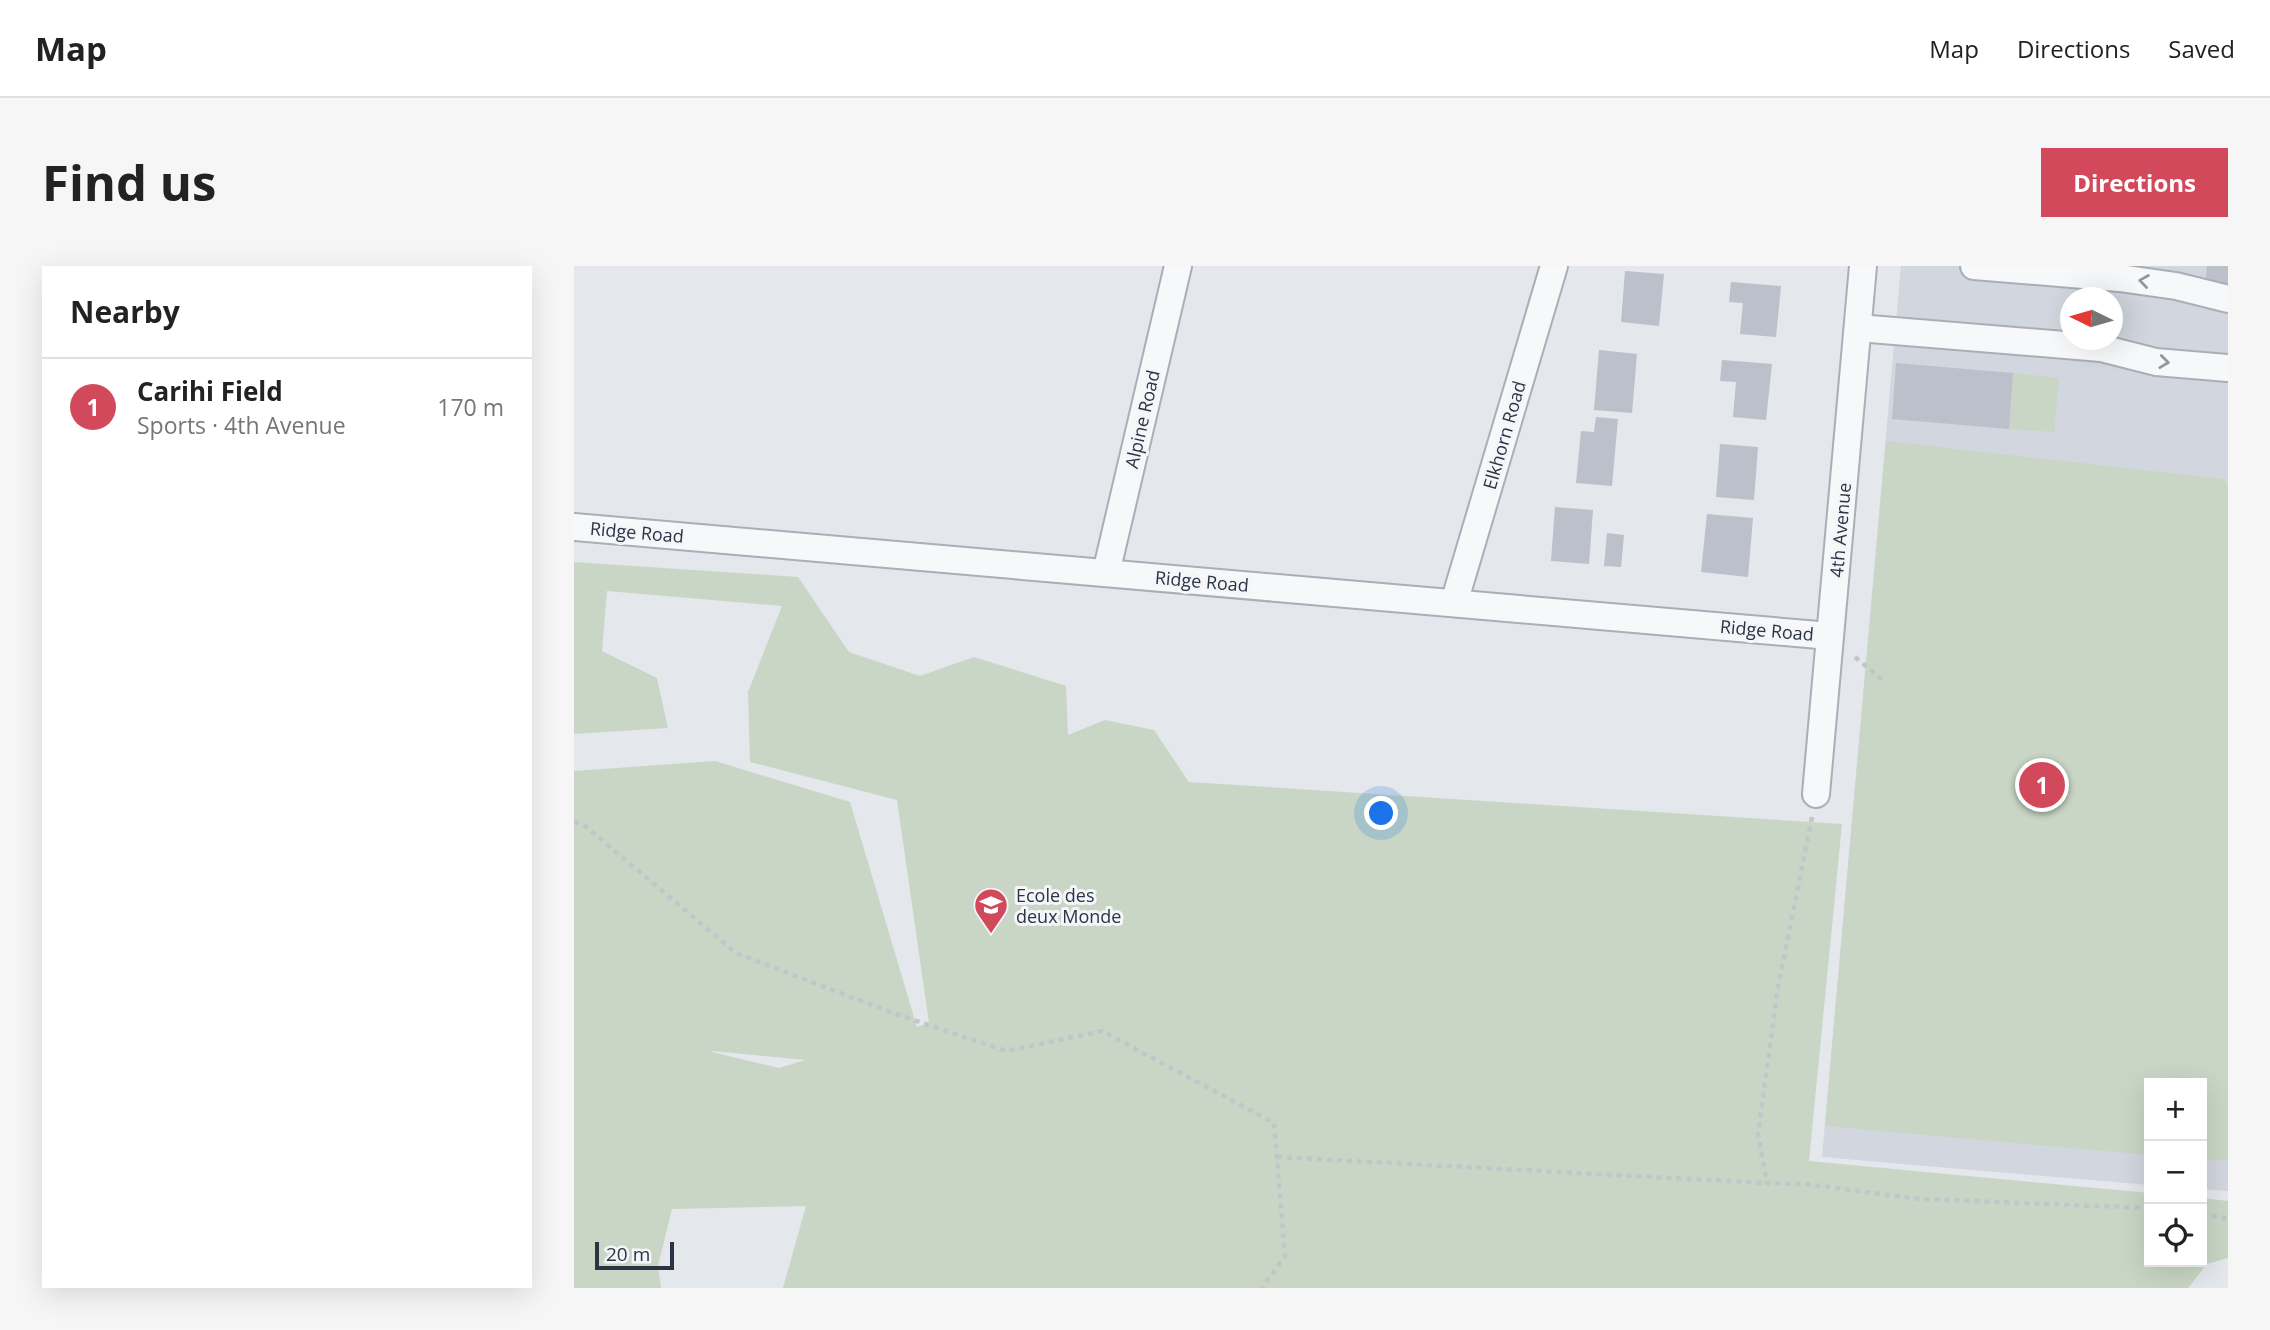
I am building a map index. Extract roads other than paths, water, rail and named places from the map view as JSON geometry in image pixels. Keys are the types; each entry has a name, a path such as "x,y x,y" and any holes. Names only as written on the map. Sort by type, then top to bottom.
{"street":[{"name":"Alpine Road","path":"1106,573 1178,266"},
{"name":"Elkhorn Road","path":"1454,603 1554,266"},
{"name":"4th Avenue","path":"1816,794 1863,266"},
{"path":"1975,266 2176,286 2228,299"},
{"path":"1858,328 2060,341"},
{"path":"2119,350 2156,362 2228,368"},
{"name":"Ridge Road","path":"574,527 1830,636"}],"place":[{"name":"Carihi Field","path":"2042,785"},
{"name":"Ecole des deux Monde","path":"991,935"}]}
